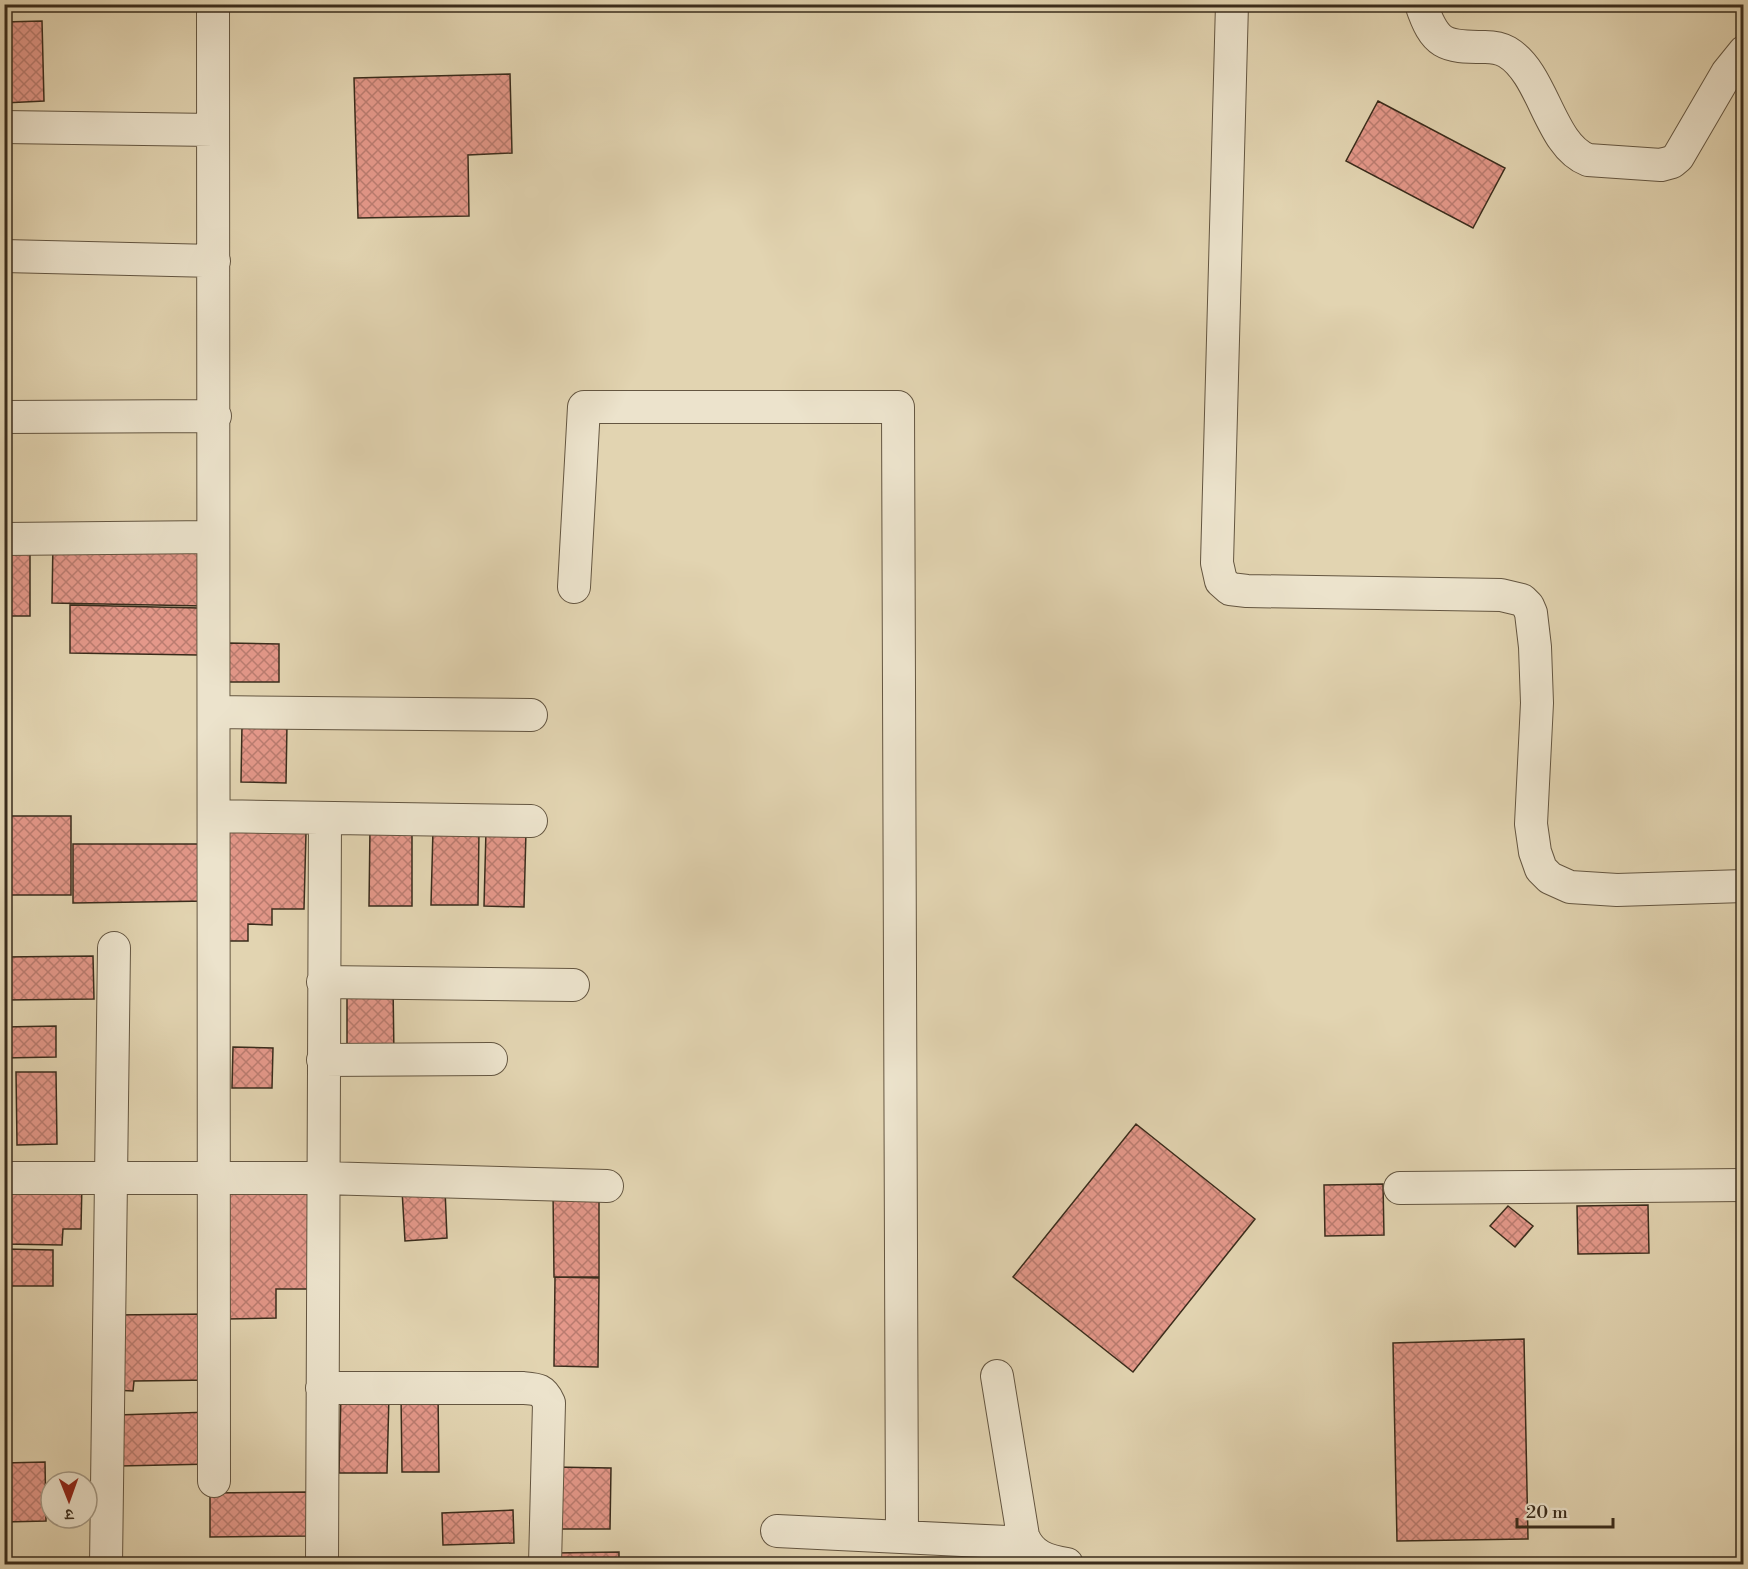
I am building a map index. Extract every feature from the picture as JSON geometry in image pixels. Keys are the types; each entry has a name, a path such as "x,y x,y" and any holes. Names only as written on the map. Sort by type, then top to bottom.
{"street":[{"path":"213,4 214,1480"},
{"path":"1232,4 1217,563 1221,582 1230,589 1247,591 1501,595 1522,600 1532,613 1535,647 1537,703 1531,824 1535,852 1541,869 1550,878 1570,887 1617,890 1743,886"},
{"path":"1421,4 1432,32 1447,45 1494,48 1510,54 1528,74 1568,146 1578,156 1588,160 1661,165 1672,162 1678,157 1727,73 1743,52"},
{"path":"4,127 213,130"},
{"path":"4,256 214,261"},
{"path":"574,587 584,407 898,407 902,1537"},
{"path":"4,417 214,416"},
{"path":"4,539 213,537"},
{"path":"214,712 531,715"},
{"path":"214,816 531,821"},
{"path":"322,1564 322,1060 325,818"},
{"path":"106,1564 114,948"},
{"path":"324,982 573,986"},
{"path":"322,1060 491,1059"},
{"path":"4,1178 322,1178 607,1186"},
{"path":"1400,1188 1743,1185"},
{"path":"997,1376 1026,1544 1034,1554 1048,1561 1067,1564"},
{"path":"322,1388 523,1388 538,1389 544,1392 549,1403 545,1564"},
{"path":"777,1531 1026,1544"}],"building":[{"path":"42,21 44,101 4,103 4,22"},
{"path":"510,74 512,153 468,155 469,216 358,218 354,78"},
{"path":"1378,101 1505,168 1473,228 1346,161"},
{"path":"53,540 205,542 204,606 52,603"},
{"path":"4,547 30,547 30,616 4,616"},
{"path":"70,605 199,608 198,655 70,653"},
{"path":"228,643 279,644 279,682 228,682"},
{"path":"242,724 287,724 286,783 241,782"},
{"path":"4,816 71,816 71,895 4,895"},
{"path":"370,827 412,828 412,906 369,906"},
{"path":"433,829 479,830 478,905 431,905"},
{"path":"226,830 306,832 304,909 272,909 272,925 248,924 248,941 223,941"},
{"path":"486,830 526,831 524,907 484,906"},
{"path":"73,844 209,844 209,901 73,903"},
{"path":"93,956 94,999 4,1000 4,957"},
{"path":"347,985 393,985 394,1057 347,1057"},
{"path":"56,1026 56,1057 4,1058 4,1027"},
{"path":"233,1047 273,1048 272,1088 232,1088"},
{"path":"16,1072 56,1072 57,1144 17,1145"},
{"path":"10,1074 11,1147 4,1147 4,1075"},
{"path":"1136,1124 1255,1219 1133,1372 1013,1277"},
{"path":"4,1181 82,1182 81,1229 63,1229 62,1245 4,1244"},
{"path":"226,1184 311,1184 311,1289 276,1289 276,1318 226,1319"},
{"path":"1383,1184 1384,1235 1325,1236 1324,1185"},
{"path":"445,1189 447,1238 405,1241 402,1190"},
{"path":"553,1191 599,1191 599,1277 554,1277"},
{"path":"1648,1205 1649,1253 1578,1254 1577,1206"},
{"path":"1508,1206 1533,1226 1515,1247 1490,1226"},
{"path":"4,1249 53,1250 53,1286 4,1286"},
{"path":"555,1277 599,1278 598,1367 554,1366"},
{"path":"211,1314 212,1380 134,1381 133,1391 114,1390 113,1315"},
{"path":"1524,1339 1528,1539 1397,1541 1393,1343"},
{"path":"341,1394 389,1395 387,1473 339,1473"},
{"path":"438,1394 439,1472 402,1472 401,1395"},
{"path":"211,1412 212,1464 119,1466 117,1415"},
{"path":"45,1462 45,1470 39,1470 39,1521 4,1522 4,1463"},
{"path":"553,1467 611,1468 610,1529 551,1529"},
{"path":"308,1492 309,1536 210,1537 210,1493"},
{"path":"513,1510 514,1543 443,1545 442,1513"},
{"path":"619,1552 619,1564 554,1564 554,1553"}]}
